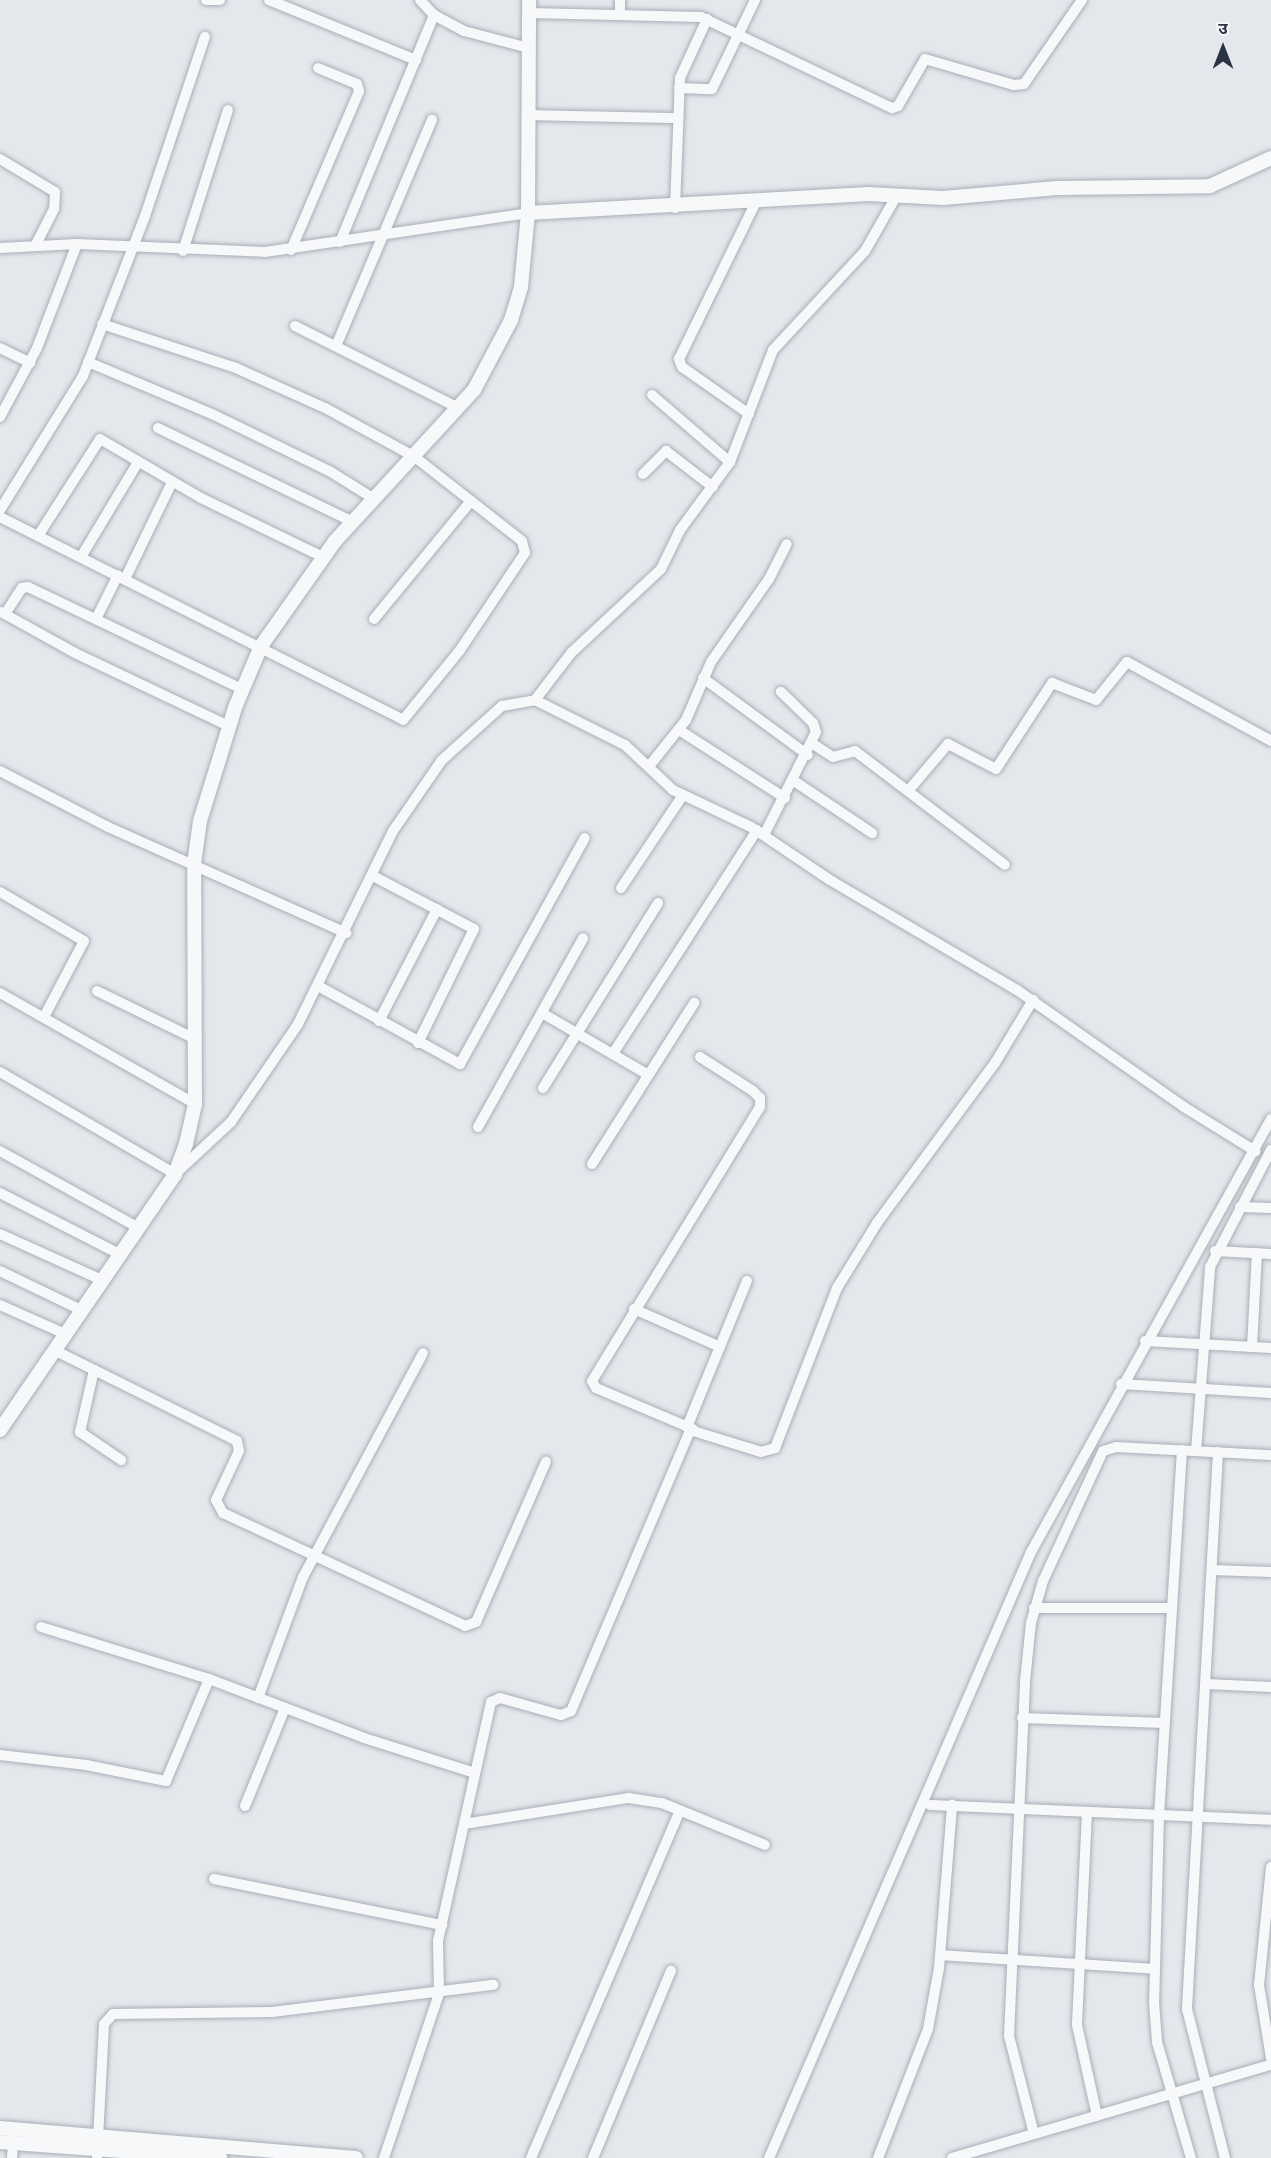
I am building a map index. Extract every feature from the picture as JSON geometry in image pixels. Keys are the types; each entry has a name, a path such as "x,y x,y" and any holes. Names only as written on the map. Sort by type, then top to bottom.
{"street":[{"path":"206,0 220,0"},
{"path":"268,0 416,60"},
{"path":"420,0 434,15 489,40 529,48"},
{"path":"620,0 620,14"},
{"path":"679,88 712,89 755,0"},
{"path":"175,1174 195,1104 197,1040 194,864 200,822 229,726 261,646 323,556 459,408 511,320 521,287 528,213 528,4 620,14 707,19 739,32 894,108 925,59 1014,85 1024,84 1082,0"},
{"path":"340,242 434,15"},
{"path":"675,208 679,88 682,70 707,19"},
{"path":"0,510 71,399 88,362 132,247 205,37"},
{"path":"291,250 360,91 357,84 318,68"},
{"path":"183,251 228,110"},
{"path":"529,115 678,118"},
{"path":"336,346 386,236 432,120"},
{"path":"0,248 38,243 183,251 291,250 528,213 675,208 897,195 943,198 1057,188 1209,186 1271,158"},
{"path":"0,159 55,192 54,209 38,243"},
{"path":"535,700 571,653 653,579 680,530 730,462 774,350 865,251 897,195"},
{"path":"749,414 682,367 679,359 756,202"},
{"path":"0,417 31,363 77,244"},
{"path":"0,517 261,646 400,719 408,718 526,550 522,542 415,457 325,408 236,368 102,324"},
{"path":"294,326 459,408"},
{"path":"0,348 31,363"},
{"path":"88,362 212,414 331,472 374,499"},
{"path":"652,395 730,462"},
{"path":"158,428 352,522"},
{"path":"38,536 96,439 172,482 323,556"},
{"path":"643,474 666,451 713,487"},
{"path":"81,557 138,462"},
{"path":"96,619 172,482"},
{"path":"374,619 471,501"},
{"path":"650,765 694,708 703,678 787,544"},
{"path":"229,726 75,653 3,613 26,587 242,689"},
{"path":"908,791 948,744 996,769 1052,682 1096,700 1127,662 1271,741"},
{"path":"703,678 808,755"},
{"path":"614,1052 785,798 808,755 813,744 813,723 781,692"},
{"path":"0,1430 118,1254 139,1228 175,1174 231,1122 320,987 407,807 458,741 502,706 535,700 626,745 650,765 658,779 683,795 761,833 830,880 1033,1000 1184,1107 1254,1150"},
{"path":"679,730 785,798"},
{"path":"813,744 833,757 855,751 1005,865"},
{"path":"0,771 108,827 346,933"},
{"path":"794,781 872,833"},
{"path":"621,888 683,795"},
{"path":"320,987 454,1064 461,1063 585,837"},
{"path":"373,876 437,909 475,933 418,1043"},
{"path":"0,892 84,941 83,950 44,1017"},
{"path":"543,1088 658,903"},
{"path":"379,1021 437,909"},
{"path":"478,1127 583,938"},
{"path":"97,991 197,1040"},
{"path":"0,993 195,1104"},
{"path":"700,1057 753,1091 761,1103 593,1377 593,1385 690,1428 761,1452 775,1448 837,1288 877,1223 995,1063 1033,1000"},
{"path":"591,1164 694,1003"},
{"path":"542,1013 614,1052 647,1074"},
{"path":"0,1072 175,1174"},
{"path":"769,2158 1031,1552 1121,1384 1270,1124"},
{"path":"1196,1451 1208,1276 1215,1251 1266,1166 1271,1150"},
{"path":"0,1151 139,1228"},
{"path":"0,1193 118,1254"},
{"path":"1240,1207 1271,1208"},
{"path":"0,1234 102,1280"},
{"path":"1215,1251 1271,1254"},
{"path":"1252,1347 1257,1253"},
{"path":"0,1272 81,1310"},
{"path":"384,2158 439,1994 437,1952 442,1925 475,1773 494,1699 561,1715 571,1711 690,1428 747,1281"},
{"path":"0,1305 65,1334"},
{"path":"634,1309 720,1347"},
{"path":"1146,1341 1271,1348"},
{"path":"54,1350 237,1441 239,1451 216,1507 314,1555 472,1627 546,1462"},
{"path":"258,1698 314,1555 423,1353"},
{"path":"94,1370 80,1432 121,1460"},
{"path":"1121,1384 1271,1393"},
{"path":"1034,2134 1011,2053 1011,1958 1023,1718 1034,1608 1098,1456 1116,1447 1271,1455"},
{"path":"1182,1450 1165,1723 1154,1968 1157,2042 1191,2158"},
{"path":"1218,1452 1187,2009 1226,2158"},
{"path":"1212,1570 1271,1572"},
{"path":"1034,1608 1172,1608"},
{"path":"41,1627 209,1679 285,1708 475,1773"},
{"path":"0,1755 86,1765 166,1781 209,1679"},
{"path":"1206,1684 1271,1687"},
{"path":"245,1806 285,1708"},
{"path":"1023,1718 1165,1723"},
{"path":"464,1824 618,1798 651,1801 765,1845"},
{"path":"930,1805 1019,1806 1086,1812 1271,1820"},
{"path":"878,2158 921,2055 940,1954 952,1805"},
{"path":"531,2158 680,1811"},
{"path":"1086,1812 1077,2035 1097,2116"},
{"path":"1271,1867 1267,1958 1259,2000 1271,2058"},
{"path":"214,1879 442,1925"},
{"path":"940,1954 1154,1968"},
{"path":"593,2158 671,1971"},
{"path":"98,2149 104,2024 113,2014 253,2013 439,1994 494,1985"},
{"path":"952,2158 1271,2065"},
{"path":"0,2128 98,2149 356,2158"},
{"path":"12,2158 7,2142 220,2158"}]}
